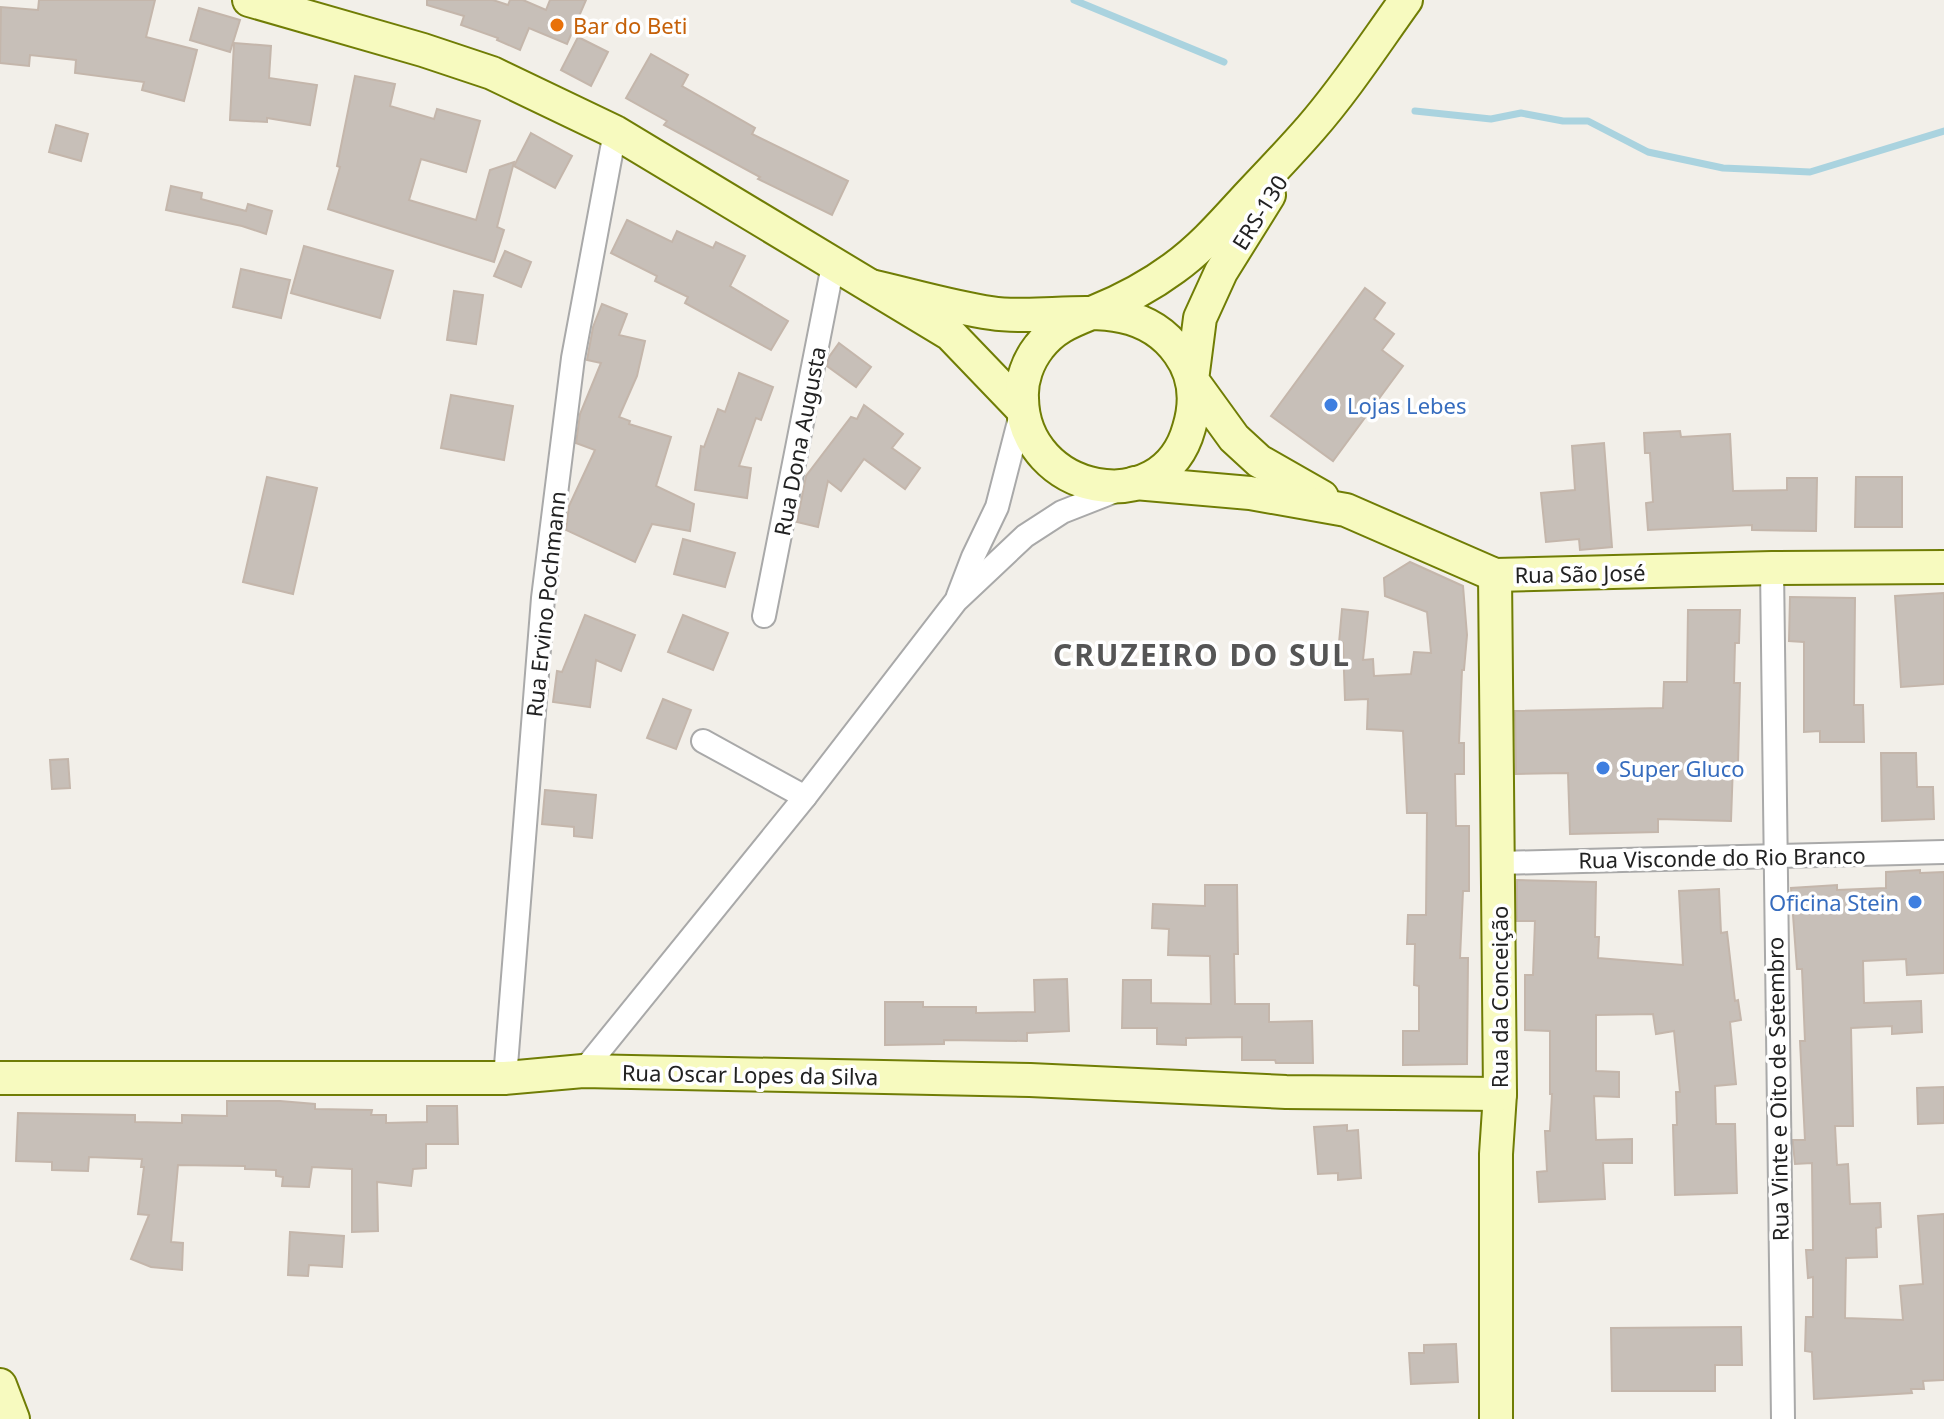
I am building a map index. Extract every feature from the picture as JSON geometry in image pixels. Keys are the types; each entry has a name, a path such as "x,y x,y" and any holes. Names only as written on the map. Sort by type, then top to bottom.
{"main road":[{"path":"249,0 492,73 615,132 950,334 1022,409"},
{"path":"1312,127 1395,5"},
{"name":"ERS-130","path":"1093,312 1153,282 1199,247 1312,127"},
{"name":"ERS-130","path":"1192,380 1200,318 1221,272 1312,127"},
{"path":"871,286 988,313 1023,317 1093,312 1136,318 1155,328 1171,342 1184,360 1192,380 1234,438 1259,461 1346,510"},
{"path":"1093,312 1059,327 1033,354 1023,381 1022,409 1032,440 1052,466 1071,478 1092,485 1114,487 1152,476 1167,465 1183,443 1193,416 1192,380"},
{"name":"Rua São José","path":"1135,483 1250,493 1346,510 1495,575 1944,567"},
{"name":"Rua da Conceição","path":"1495,575 1500,1094 1496,1154 1496,1419"},
{"name":"Rua Oscar Lopes da Silva","path":"0,1078 505,1078 583,1071 1030,1080 1286,1092 1500,1094"},
{"path":"0,1385 13,1419"}],"street":[{"name":"Rua Ervino Pochmann","path":"505,1078 543,598 573,358 615,132"},
{"name":"Rua Dona Augusta","path":"764,616 833,265"},
{"path":"956,601 997,507 1022,409"},
{"path":"583,1071 805,797 956,601 1025,536 1062,512 1135,483"},
{"name":"Rua Vinte e Oito de Setembro","path":"1772,568 1783,1419"},
{"path":"703,741 805,797"},
{"name":"Rua Visconde do Rio Branco","path":"1499,863 1944,852"}],"building":[{"path":"39,0 155,0 146,37 197,50 184,101 142,90 144,82 75,73 76,60 30,55 29,66 0,63 1,7 38,10"},
{"path":"427,0 493,0 508,5 510,0 523,0 546,10 550,0 586,0 567,44 529,28 520,50 498,38 461,25 464,16 427,5"},
{"path":"199,8 240,20 230,52 190,40"},
{"path":"578,37 608,52 591,86 561,70"},
{"path":"234,43 271,46 269,78 317,85 310,125 267,118 267,122 230,120"},
{"path":"651,54 688,75 682,86 755,128 752,134 848,181 832,215 758,179 760,177 664,125 667,121 626,98"},
{"path":"355,76 395,84 390,106 434,119 437,109 480,121 466,172 421,159 409,200 476,220 490,170 514,162 497,227 504,230 494,262 328,209 340,167 337,166"},
{"path":"56,125 88,134 81,161 49,152"},
{"path":"531,133 572,156 555,188 514,166"},
{"path":"171,186 202,193 201,199 246,211 248,204 272,211 266,234 166,210"},
{"path":"627,220 672,242 677,231 713,248 716,242 745,256 730,286 788,321 771,350 685,303 688,297 655,281 657,276 611,253"},
{"path":"304,246 393,271 380,318 291,293"},
{"path":"505,251 531,262 521,287 494,276"},
{"path":"241,269 290,280 281,318 233,307"},
{"path":"1365,288 1385,303 1374,319 1394,334 1382,350 1403,366 1333,461 1271,416"},
{"path":"454,291 483,295 476,344 447,340"},
{"path":"602,304 627,314 619,335 645,341 637,376 619,417 630,421 629,424 671,437 656,486 694,504 690,531 652,524 635,562 566,530 569,506 595,450 576,443 580,414 601,363 587,360 593,327"},
{"path":"839,343 871,367 856,387 827,366"},
{"path":"739,373 773,387 761,420 756,418 739,466 751,468 747,498 695,490 701,446 704,447 718,409 725,412"},
{"path":"451,395 513,406 504,460 441,448"},
{"path":"864,405 903,434 892,448 920,468 905,489 864,459 841,491 828,481 818,527 797,522 806,476 851,417 857,419"},
{"path":"1680,431 1681,437 1730,434 1733,491 1787,490 1787,478 1817,478 1816,531 1752,530 1752,525 1648,530 1646,503 1653,502 1650,453 1645,453 1644,433"},
{"path":"1604,443 1612,547 1580,550 1579,539 1546,542 1541,493 1575,490 1572,446"},
{"path":"267,477 317,488 293,594 243,582"},
{"path":"1856,477 1902,477 1902,527 1855,527"},
{"path":"683,539 735,553 725,587 674,574"},
{"path":"1410,562 1463,586 1467,635 1462,670 1459,743 1464,743 1464,774 1455,774 1456,826 1469,826 1469,891 1463,891 1460,958 1468,958 1467,1064 1403,1065 1403,1031 1419,1031 1419,986 1414,985 1415,944 1407,944 1408,915 1426,915 1427,813 1407,813 1403,731 1367,729 1368,699 1345,700 1343,643 1339,643 1342,609 1368,612 1363,660 1373,659 1374,676 1411,674 1414,652 1431,653 1427,612 1385,596 1384,578"},
{"path":"1944,593 1944,684 1901,687 1895,596"},
{"path":"1790,597 1855,598 1854,705 1863,705 1864,742 1820,742 1820,731 1804,732 1804,642 1789,641"},
{"path":"1688,610 1740,610 1734,683 1740,683 1738,764 1733,764 1731,821 1658,819 1658,832 1570,834 1568,773 1516,774 1515,711 1663,708 1664,682 1687,682"},
{"path":"585,615 635,635 621,671 596,660 590,707 553,702 557,671 562,672"},
{"path":"683,615 728,633 713,670 668,652"},
{"path":"663,699 691,710 676,749 647,738"},
{"path":"1881,753 1916,753 1917,787 1933,787 1934,819 1882,821"},
{"path":"68,759 70,788 52,789 50,760"},
{"path":"545,790 596,795 592,838 574,836 574,827 542,824"},
{"path":"1920,870 1920,873 1944,872 1944,973 1907,975 1906,959 1863,961 1864,1003 1921,1001 1922,1032 1892,1034 1892,1026 1851,1028 1853,1126 1835,1126 1837,1165 1848,1164 1850,1204 1880,1203 1881,1227 1876,1228 1877,1257 1846,1258 1845,1318 1903,1320 1900,1286 1923,1284 1918,1216 1944,1214 1944,1380 1923,1381 1924,1389 1911,1389 1912,1393 1814,1399 1812,1352 1805,1351 1806,1317 1813,1317 1813,1277 1808,1278 1806,1250 1813,1250 1812,1163 1795,1164 1793,1144 1793,1140 1805,1140 1800,1041 1805,1041 1802,969 1797,969 1791,888 1837,885 1837,890 1886,888 1886,872"},
{"path":"1517,880 1596,882 1595,937 1599,937 1598,958 1683,965 1679,891 1719,889 1721,933 1727,932 1735,1001 1738,1000 1741,1020 1730,1022 1736,1084 1715,1086 1716,1124 1735,1124 1737,1193 1675,1195 1673,1125 1677,1125 1676,1092 1680,1092 1674,1031 1656,1034 1653,1014 1596,1015 1596,1071 1619,1072 1619,1097 1594,1096 1596,1140 1632,1139 1632,1163 1603,1163 1605,1199 1539,1202 1537,1172 1547,1171 1545,1131 1550,1131 1550,1031 1525,1030 1525,975 1533,975 1535,921 1517,921"},
{"path":"1205,885 1237,885 1235,1004 1269,1004 1269,1022 1312,1021 1313,1063 1242,1060 1242,1037 1186,1038 1186,1045 1157,1044 1157,1028 1122,1028 1123,980 1151,980 1151,1003 1211,1004 1210,956 1168,955 1169,929 1152,928 1153,904 1205,906"},
{"path":"1067,979 1069,1031 1027,1033 1027,1041 944,1040 944,1044 885,1045 885,1002 923,1002 923,1007 976,1007 976,1013 1035,1012 1034,980"},
{"path":"1944,1087 1944,1123 1918,1124 1917,1088"},
{"path":"227,1101 280,1101 315,1104 315,1109 372,1110 371,1115 386,1115 386,1123 427,1122 427,1106 457,1106 458,1144 426,1144 426,1168 413,1169 411,1186 377,1182 378,1231 352,1232 352,1169 312,1167 309,1187 282,1186 283,1177 276,1176 276,1170 245,1169 245,1166 178,1165 171,1242 183,1243 182,1270 151,1267 131,1259 149,1215 138,1214 144,1167 141,1167 142,1159 89,1157 88,1171 52,1170 52,1162 16,1161 18,1113 135,1115 135,1122 182,1123 182,1115 227,1116"},
{"path":"1347,1125 1347,1131 1358,1130 1361,1178 1338,1180 1338,1173 1318,1174 1314,1127"},
{"path":"290,1232 344,1236 342,1267 309,1265 308,1276 288,1275"},
{"path":"1741,1327 1742,1365 1715,1365 1715,1391 1612,1391 1611,1328"},
{"path":"1456,1344 1458,1382 1411,1384 1409,1353 1424,1353 1424,1345"}],"waterway":[{"path":"1074,0 1224,62"},
{"path":"1415,111 1491,119 1521,113 1563,121 1588,121 1648,152 1723,168 1810,172 1944,131"}],"place":[{"name":"Bar do Beti","path":"557,25"},
{"name":"Lojas Lebes","path":"1331,405"},
{"name":"Super Gluco","path":"1603,768"},
{"name":"Oficina Stein","path":"1915,902"}],"district":[{"name":"CRUZEIRO DO SUL","path":"1202,654"}]}
